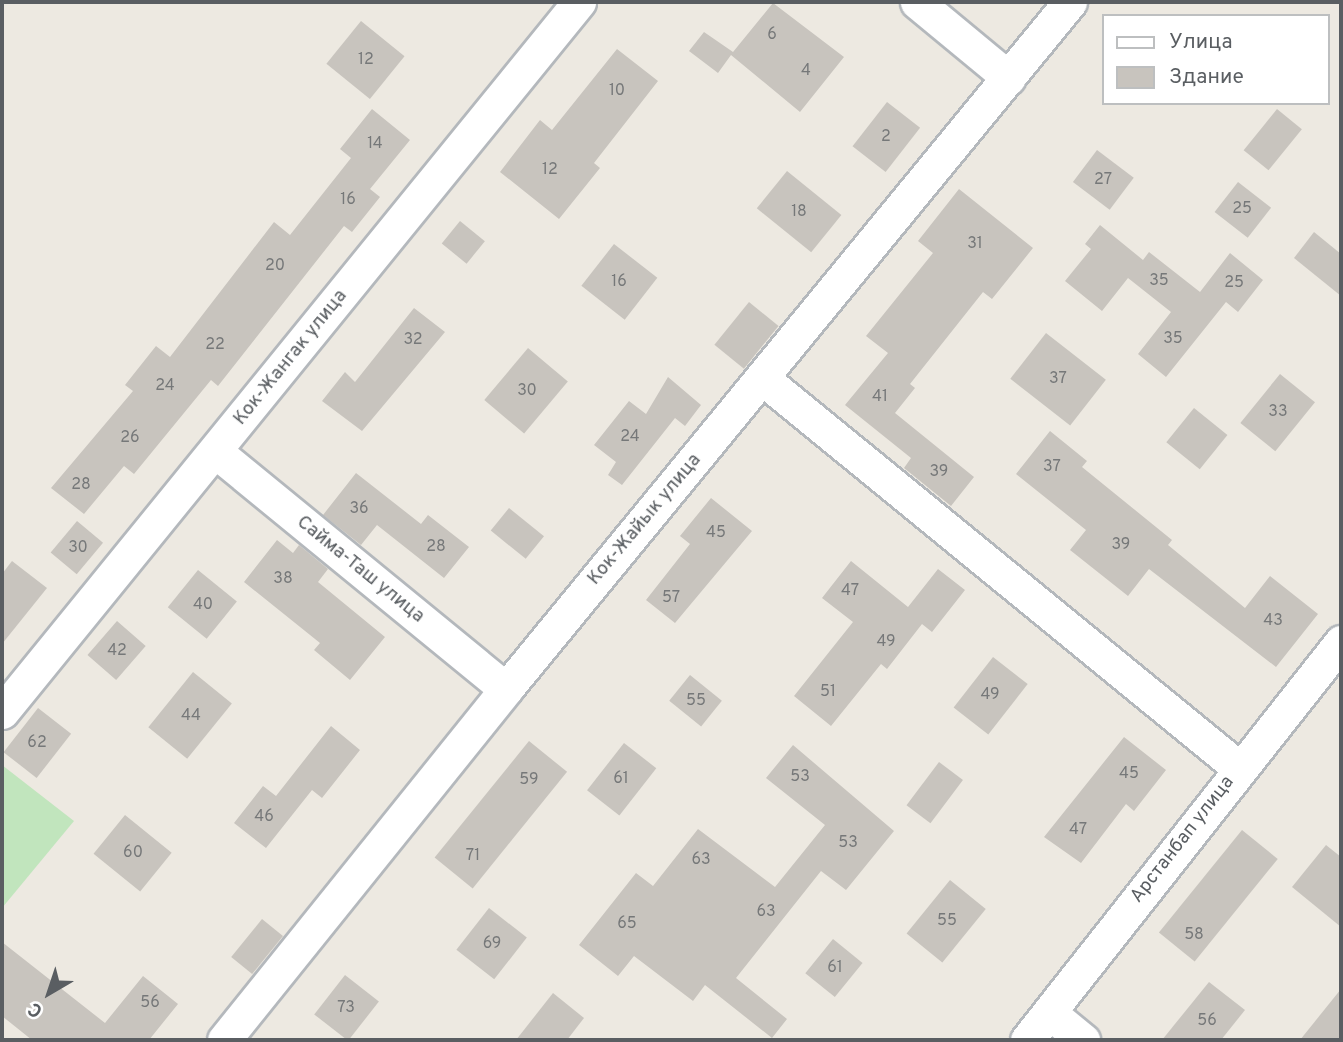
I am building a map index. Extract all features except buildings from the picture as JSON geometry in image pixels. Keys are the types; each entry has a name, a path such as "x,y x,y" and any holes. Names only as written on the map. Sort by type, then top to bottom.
{"street":[{"name":"Кок-Жангак улица","path":"2,712 579,2"},
{"path":"917,2 1009,78"},
{"name":"Кок-Жайык улица","path":"224,1040 506,689 1070,2"},
{"path":"762,378 1239,768"},
{"name":"Сайма-Таш улица","path":"215,451 506,689"},
{"name":"Арстанбап улица","path":"1027,1040 1341,642"},
{"path":"1050,1013 1083,1040"}],"green space":[{"path":"2,765 74,821 2,908"}]}
